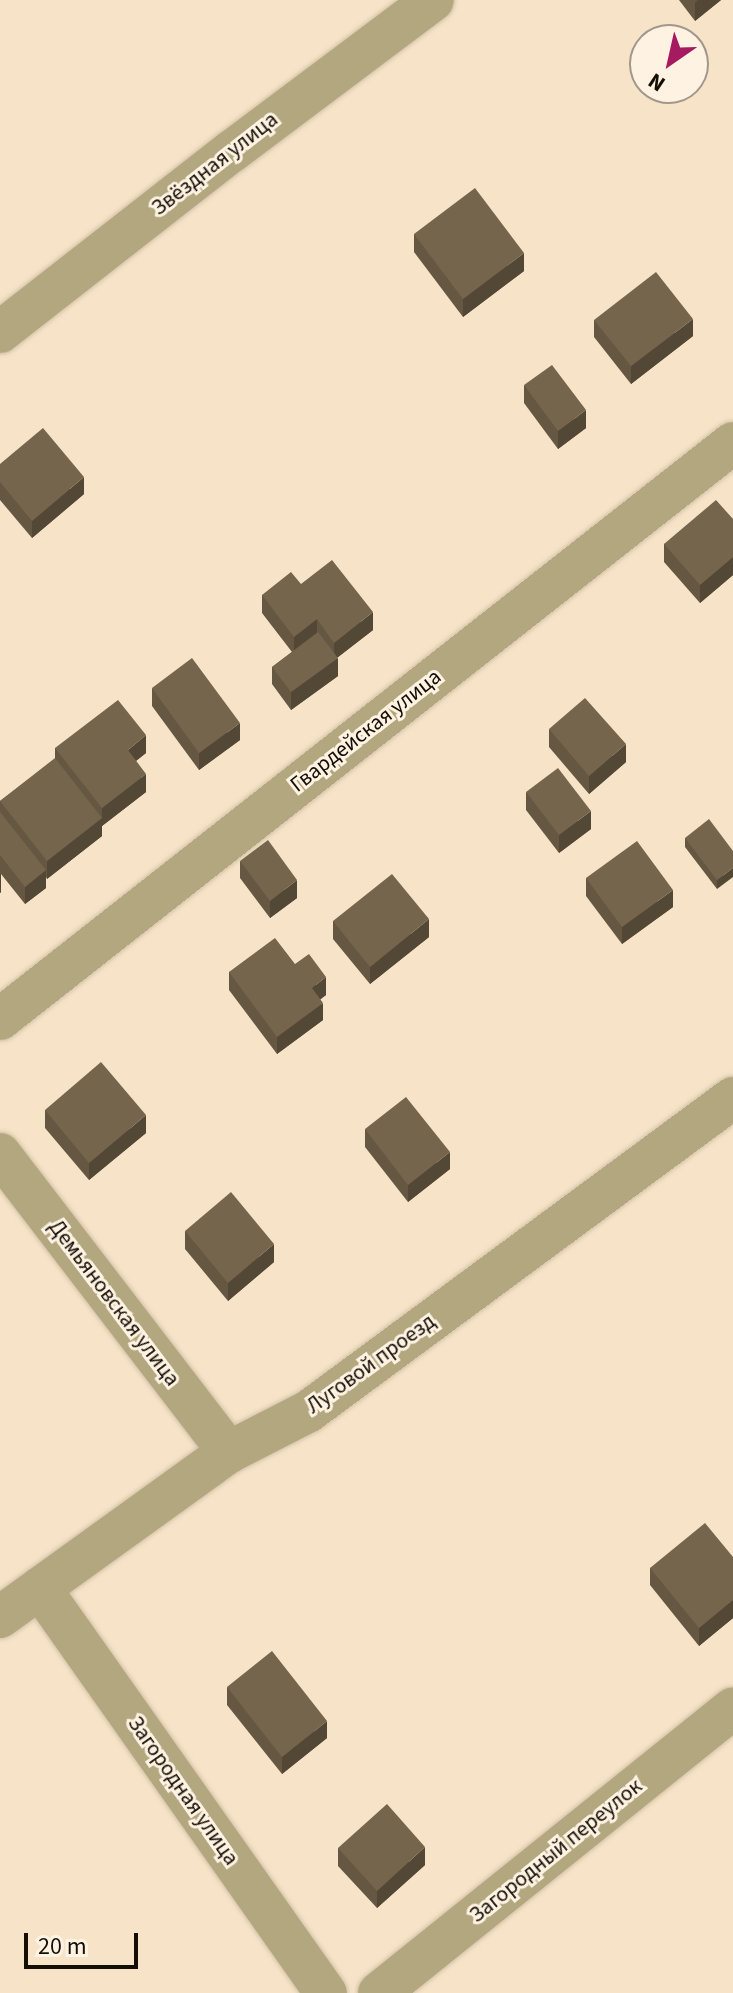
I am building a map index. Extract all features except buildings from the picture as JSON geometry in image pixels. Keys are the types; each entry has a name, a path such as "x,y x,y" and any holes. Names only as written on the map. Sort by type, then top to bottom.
{"street":[{"name":"Звёздная улица","path":"0,332 433,0"},
{"name":"Гвардейская улица","path":"0,1019 733,443"},
{"name":"Луговой проезд","path":"0,1617 229,1452 309,1411 733,1098"},
{"name":"Демьяновская улица","path":"0,1154 229,1452"},
{"name":"Загородная улица","path":"40,1588 326,1993"},
{"name":"Загородный переулок","path":"379,1993 733,1708"}]}
